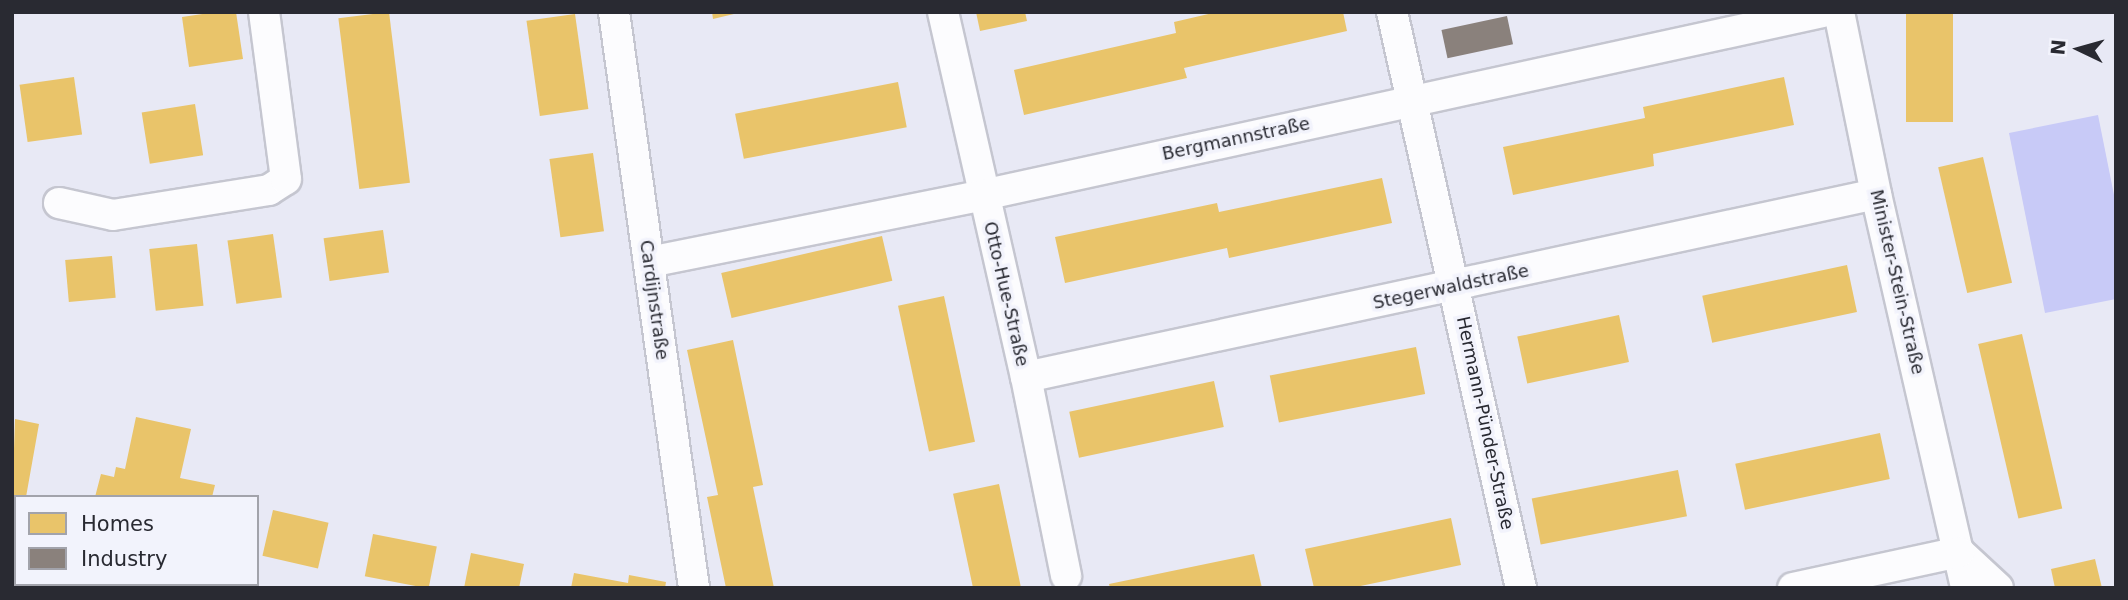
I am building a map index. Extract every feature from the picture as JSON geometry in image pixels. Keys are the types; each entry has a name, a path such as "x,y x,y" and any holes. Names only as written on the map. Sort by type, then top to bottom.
{"street":[{"path":"59,203 113,215 269,190 286,179 264,12"},
{"name":"Cardijnstraße","path":"614,12 694,588"},
{"name":"Otto-Hue-Straße","path":"943,12 1026,377 1066,576"},
{"name":"Hermann-Pünder-Straße","path":"1392,12 1521,588"},
{"name":"Bergmannstraße","path":"649,262 983,195 1822,12"},
{"name":"Minister-Stein-Straße","path":"1839,12 1876,194 1966,588"},
{"name":"Stegerwaldstraße","path":"1026,377 1876,194"},
{"path":"1793,588 1959,552 1998,588"}],"shaded area":[{"path":"2098,115 2116,205 2116,299 2045,313 2009,133"}],"building: Homes":[{"path":"236,12 243,59 189,67 182,17"},
{"path":"389,12 410,183 359,189 338,18"},
{"path":"712,12 738,12 738,13 713,19"},
{"path":"976,12 1025,12 1027,21 980,31"},
{"path":"1217,12 1343,12 1347,31 1184,68 1187,78 1024,115 1014,70 1176,33 1174,22"},
{"path":"1906,12 1953,12 1953,122 1906,122"},
{"path":"575,14 588,109 540,116 526,21"},
{"path":"74,77 82,134 28,142 20,85"},
{"path":"1784,77 1794,125 1653,154 1654,166 1513,195 1503,147 1645,118 1643,107"},
{"path":"898,82 907,127 744,159 735,114"},
{"path":"195,104 203,155 150,164 142,112"},
{"path":"593,153 604,231 560,237 549,159"},
{"path":"1983,157 2012,283 1967,293 1938,167"},
{"path":"1382,178 1392,223 1229,258 1227,248 1065,283 1055,237 1217,203 1219,212"},
{"path":"383,230 389,273 330,281 324,238"},
{"path":"273,234 282,297 236,304 227,240"},
{"path":"882,236 892,281 732,318 721,273"},
{"path":"197,244 203,306 156,311 149,249"},
{"path":"112,256 116,298 69,302 65,260"},
{"path":"1847,265 1857,312 1712,343 1702,296"},
{"path":"944,296 975,442 929,452 898,306"},
{"path":"1619,315 1629,362 1527,384 1517,337"},
{"path":"2022,334 2062,508 2018,519 1978,344"},
{"path":"733,340 763,485 753,487 774,588 726,588 707,497 718,495 687,350"},
{"path":"1416,347 1425,394 1279,423 1270,375"},
{"path":"1214,381 1224,427 1079,458 1069,412"},
{"path":"136,417 191,429 180,478 215,485 212,495 96,495 101,474 114,477 116,467 125,469"},
{"path":"15,419 39,424 26,495 14,495 12,508"},
{"path":"1880,433 1890,479 1745,510 1735,464"},
{"path":"1678,470 1687,516 1541,545 1532,498"},
{"path":"999,484 1021,588 973,588 953,494"},
{"path":"273,510 329,523 318,569 262,556"},
{"path":"1451,518 1461,565 1351,588 1314,588 1305,549"},
{"path":"373,534 437,546 429,588 365,576"},
{"path":"471,553 524,564 519,588 464,588"},
{"path":"1254,554 1262,588 1110,588 1109,584"},
{"path":"2095,559 2102,588 2055,588 2051,569"},
{"path":"574,573 628,583 629,575 666,582 665,588 571,588"}],"building: Industry":[{"path":"1507,16 1513,44 1447,58 1441,30"}]}
